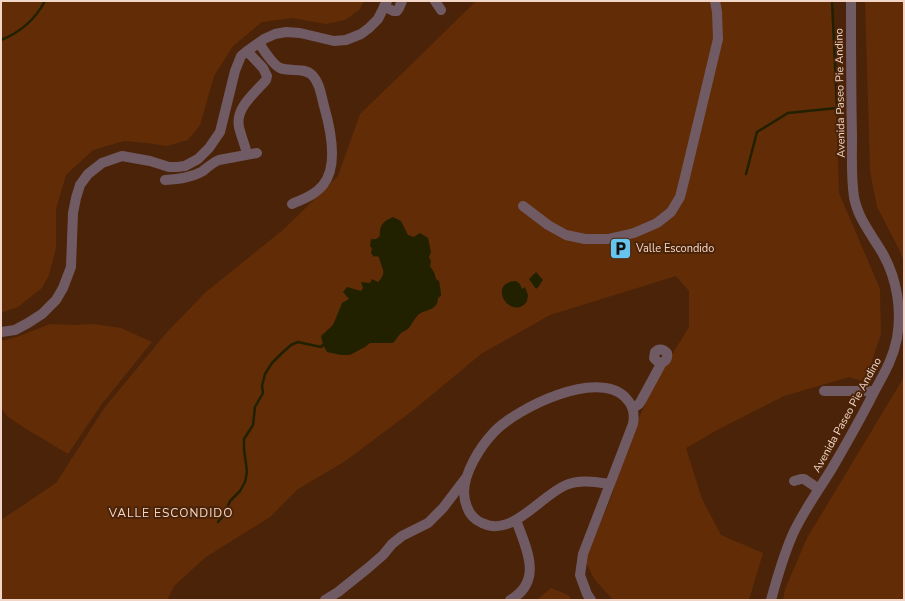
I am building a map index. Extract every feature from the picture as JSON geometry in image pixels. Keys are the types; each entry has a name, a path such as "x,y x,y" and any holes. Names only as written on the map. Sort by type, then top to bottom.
{"street":[{"path":"1,332 15,330 42,314 56,300 63,288 71,266 73,213 76,198 80,185 88,174 102,163 122,156 177,167 185,166 198,159 209,148 220,132 235,71 242,56 247,51 275,34 286,32 300,33 334,42 346,40 361,34 369,28 378,19 385,4 397,11 402,1"},
{"path":"435,1 441,10"},
{"path":"523,206 548,225 566,235 585,239 608,239 634,233 657,223 672,212 680,197 718,39 715,1"},
{"name":"Avenida Paseo Pie Andino","path":"771,600 778,574 793,535 807,508 858,423 874,391 884,376 891,359 897,336 898,312 896,288 883,254 860,217 854,195 851,1"},
{"path":"258,43 280,68 302,70 310,73 315,78 327,118 332,142 329,175 324,185 314,194 292,204"},
{"path":"165,180 193,176 219,160 252,153 239,126 239,113 243,105 268,76 263,68 247,51"},
{"path":"266,74 276,65"},
{"path":"633,408 641,401 660,366 660,363"},
{"path":"324,600 338,592 368,568 402,536 428,523 454,495 466,478 478,454 495,432 513,418 532,406 564,393 583,388 604,387 611,388 622,394 630,402 633,408 634,419 583,554 580,575 587,594 591,600"},
{"path":"824,391 874,391"},
{"path":"466,478 464,490 466,505 469,513 481,523 490,526 500,526 516,520 556,490 567,484 584,481 610,484"},
{"path":"794,482 804,479 819,489"},
{"path":"454,495 459,495 465,500"},
{"path":"510,600 523,590 528,581 530,570 530,561 516,520"}],"shaded area":[{"path":"1,1 364,1 359,10 345,20 326,24 292,18 262,22 233,46 214,76 200,125 188,140 167,146 124,141 93,150 66,175 56,209 56,248 49,275 42,288 18,307 1,313"},
{"path":"476,1 832,1 839,193 880,289 881,334 865,382 849,377 784,396 719,429 686,448 702,499 721,535 763,553 749,600 613,600 595,580 585,561 612,495 629,440 655,382 689,327 689,291 676,276 550,315 481,354 416,408 344,462 298,489 270,517 206,557 174,586 167,600 1,600 1,520 56,483 105,407 167,332 206,292 284,229 338,176 360,114"},
{"path":"865,1 904,1 904,263 900,251 877,207 870,171"},
{"path":"393,217 401,221 408,235 414,237 420,233 428,238 431,252 429,257 431,261 430,266 436,279 439,281 441,296 438,298 434,308 418,315 409,328 401,333 393,343 370,343 350,355 327,352 323,345 321,336 333,325 342,303 349,299 343,292 347,287 361,291 363,288 361,282 370,283 372,279 378,282 383,275 379,257 374,257 371,253 371,239 376,239 380,235 380,229 383,224"},
{"path":"536,272 543,280 536,289 529,279"},
{"path":"516,281 520,284 522,289 525,287 528,295 525,304 516,308 506,302 502,292 503,287 508,283"},
{"path":"50,324 93,324 121,328 152,342 101,405 68,454 7,416 1,407 1,341 17,337"},
{"path":"904,377 904,600 783,600 785,589 807,538"},
{"path":"551,588 568,595 572,600 537,600"}],"waterway":[{"path":"1,40 27,25 37,14 45,1"},
{"path":"746,174 757,132 788,113 837,108 832,1"},
{"path":"218,522 224,515 230,501 240,491 245,482 247,472 244,439 253,425 255,407 263,393 262,386 265,374 272,363 291,345 298,342 321,347 323,345"}],"place":[{"name":"Valle Escondido","path":"621,248"}],"district":[{"name":"VALLE ESCONDIDO","path":"171,513"}]}
